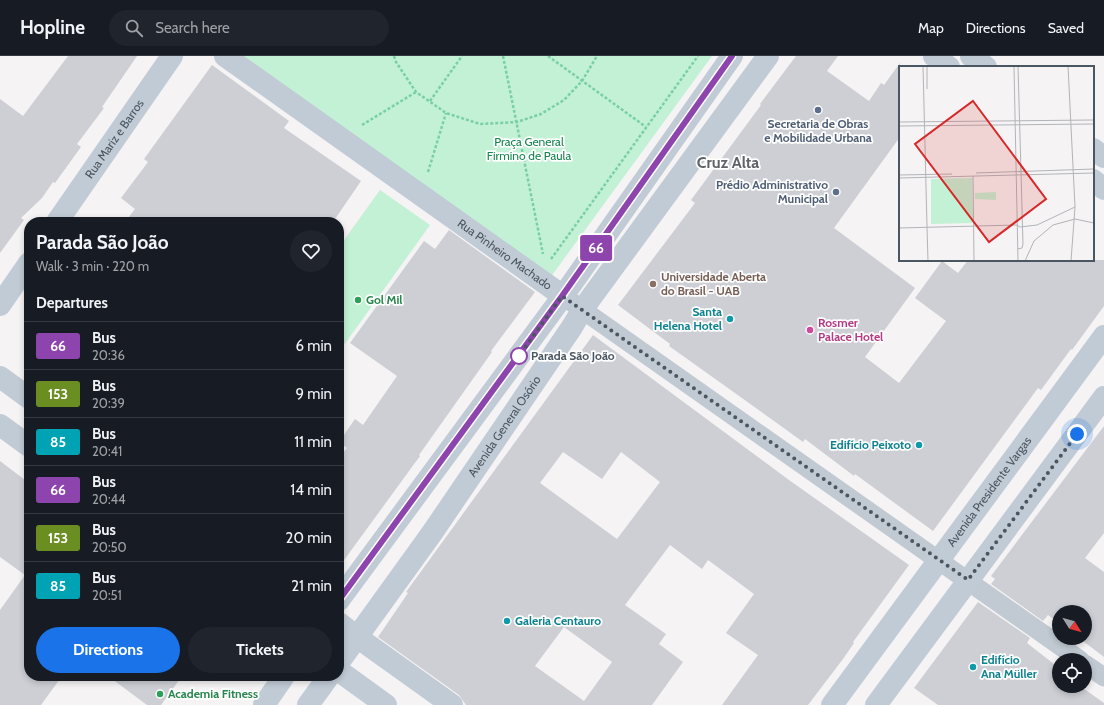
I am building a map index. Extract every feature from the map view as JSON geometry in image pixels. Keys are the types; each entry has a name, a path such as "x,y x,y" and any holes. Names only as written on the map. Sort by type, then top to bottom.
{"main road":[{"name":"Rua Mariz e Barros","path":"60,217 172,56"},
{"name":"Rua Pinheiro Machado","path":"224,56 562,296"},
{"path":"344,593 562,296 732,56"},
{"name":"Avenida General Osório","path":"344,655 432,533 582,310 768,56"},
{"path":"934,56 948,66"},
{"path":"1094,150 1104,157"},
{"path":"1094,181 1104,189"},
{"path":"0,305 24,270"},
{"name":"Avenida Presidente Vargas","path":"832,705 1104,336"},
{"path":"0,377 24,394"},
{"path":"876,705 1104,397"},
{"path":"0,425 24,442"},
{"path":"344,627 452,705"},
{"path":"344,676 386,705"},
{"path":"264,705 281,681"},
{"path":"308,705 325,681"}],"street":[{"name":"Rua Pinheiro Machado","path":"562,296 1070,653"},
{"path":"1092,669 1104,677"}],"path":[{"path":"394,56 396,62 416,92 446,113 480,124 517,122 541,114 564,100 582,81 597,56"},
{"path":"430,101 462,56"},
{"path":"503,56 544,260"},
{"path":"548,56 646,127"},
{"path":"550,261 698,56"},
{"path":"356,128 416,92"},
{"path":"428,172 446,113"}],"green space":[{"name":"Praça General Firmino de Paula","path":"244,56 712,56 550,278"},
{"name":"Gol Mil","path":"380,190 430,225 344,345 344,240"}],"building":[{"path":"68,56 137,56 102,107 104,108 77,144 81,147 55,183 53,182 42,198 21,218 24,220 0,253 0,99 23,116"},
{"path":"796,56 838,56 827,71 869,101 881,83 884,85 900,63 899,138 834,228 915,288 865,357 899,383 946,321 915,298 942,261 958,273 967,261 1104,260 1104,306 1041,390 1038,388 933,531 855,474 854,476 805,439 803,442 669,346 670,344 618,305 695,203 691,200 761,105 760,104"},
{"path":"212,65 289,121 284,128 361,181 336,217 129,217 135,209 121,198 148,162 144,159"},
{"path":"449,230 535,292 491,351 492,352 419,455 420,456 344,560 344,452 347,448 344,446 344,435 355,419 363,425 397,376 350,343 424,241 435,249"},
{"path":"593,335 789,480 909,565 853,642 854,643 843,659 808,705 722,705 758,655 726,633 754,594 708,560 702,569 670,545 625,605 666,634 659,644 683,662 652,705 466,705 459,695 378,637 408,593 406,592","holes":["563,452 602,479 621,452 660,482 617,539 540,483","564,627 612,662 584,701 535,666"]},
{"path":"1104,426 1104,533 1085,558 1104,572 1104,657 1088,645 1092,645 1092,605 1052,605 1052,618 1048,615 1043,621 991,584 995,579 991,576"},
{"path":"0,461 24,479 24,574 0,557"},
{"path":"24,576 24,681 58,681 41,705 0,705 0,610"},
{"name":"Edifício Ana Müller","path":"978,602 1030,638 1027,643 1052,663 1052,693 1090,693 1104,703 1104,705 938,705 914,688"},
{"path":"115,681 178,681 161,705 147,705"}],"bus line":[{"name":"66","path":"344,593 562,296 732,56"}],"place":[{"name":"Secretaria de Obras e Mobilidade Urbana","path":"818,110"},
{"name":"Prédio Administrativo Municipal","path":"836,192"},
{"name":"Universidade Aberta do Brasil - UAB","path":"653,284"},
{"name":"Gol Mil","path":"358,300"},
{"name":"Santa Helena Hotel","path":"730,319"},
{"name":"Rosmer Palace Hotel","path":"810,330"},
{"name":"Parada São João","path":"519,356"},
{"name":"Edifício Peixoto","path":"919,445"},
{"name":"Galeria Centauro","path":"507,621"},
{"name":"Edifício Ana Müller","path":"973,667"},
{"name":"Academia Fitness","path":"160,694"}],"district":[{"name":"Cruz Alta","path":"728,162"}],"route":[{"path":"519,356 516,360 562,296 968,580 1077,434"}]}
